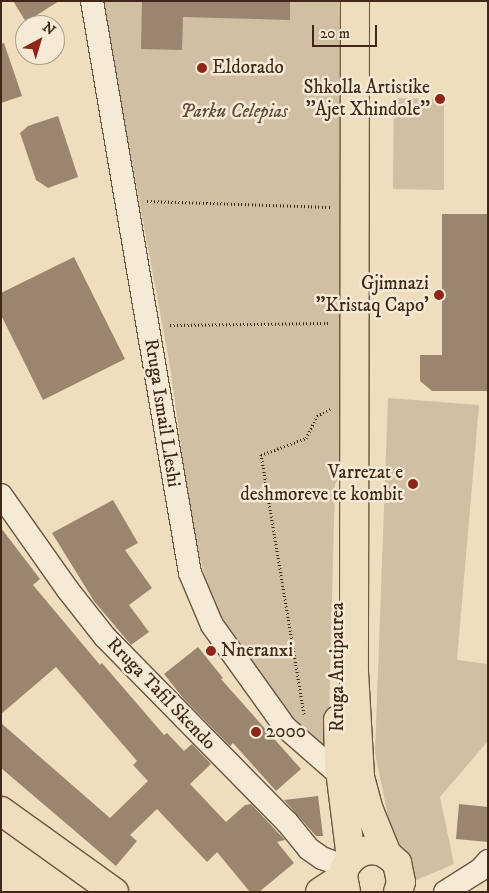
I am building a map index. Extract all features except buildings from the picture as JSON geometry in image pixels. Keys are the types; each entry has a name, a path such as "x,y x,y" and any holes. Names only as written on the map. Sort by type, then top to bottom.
{"main road":[{"name":"Rruga Antipatrea","path":"355,1 353,476 354,672 357,751 360,777 369,810 387,854 397,863 400,872 398,892"},
{"name":"Rruga Antipatrea","path":"346,874 340,775 337,658 340,524 353,476"},
{"path":"1,811 114,892"},
{"path":"320,892 346,874 359,853 369,850 387,854"}],"street":[{"name":"Rruga Ismail Lleshi","path":"92,1 184,546 200,600 212,625 228,650 285,727 340,775"},
{"name":"Rruga Tafil Skendo","path":"1,495 68,590 105,636 287,822 309,849 346,874"},
{"path":"445,892 480,870 488,861"}],"path":[{"path":"127,200 355,208"},
{"path":"148,325 354,323"},
{"path":"305,718 261,455 306,438 317,416 354,394"}],"green space":[{"name":"Parku Celepias","path":"102,1 345,1 345,465 335,485 328,752 291,722 214,607 193,535 170,366"},
{"path":"394,98 444,99 444,190 393,189"},
{"path":"388,398 479,405 457,660 488,664 488,741 440,797 454,864 407,884 393,841 375,753"}],"place":[{"name":"Eldorado","path":"202,68"},
{"name":"Shkolla Artistike ''Ajet Xhindole''","path":"440,99"},
{"name":"Gjimnazi ''Kristaq Capo'","path":"439,295"},
{"name":"Varrezat e deshmoreve te kombit","path":"413,484"},
{"name":"Nneranxi","path":"211,651"},
{"name":"2000","path":"256,732"}]}
